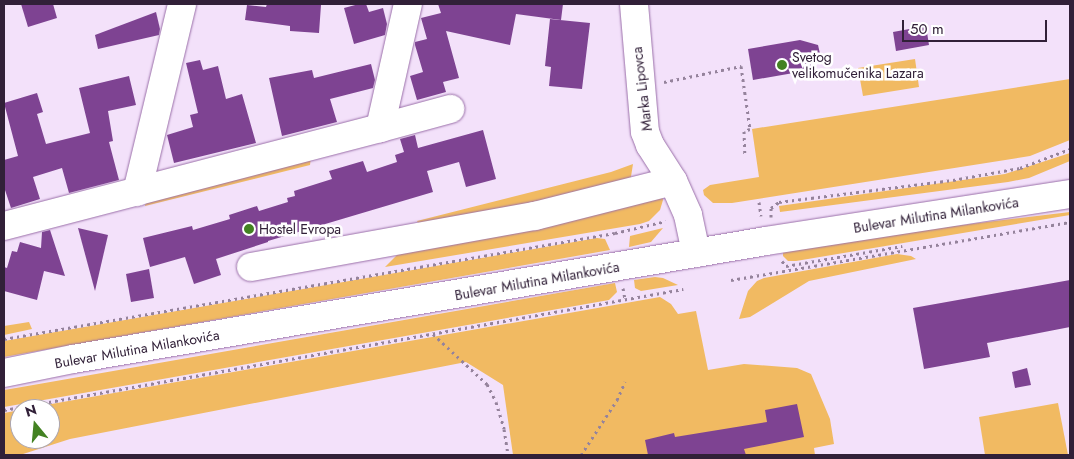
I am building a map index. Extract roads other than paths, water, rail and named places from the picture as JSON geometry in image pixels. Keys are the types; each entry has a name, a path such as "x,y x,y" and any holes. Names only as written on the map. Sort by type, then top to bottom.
{"street":[{"path":"138,192 182,4"},
{"path":"380,128 408,4"},
{"name":"Marka Lipovca","path":"634,4 645,132 650,145 673,180 688,215 696,253"},
{"path":"4,226 450,109"},
{"path":"251,267 535,216 673,180"},
{"name":"Bulevar Milutina Milankovića","path":"4,373 83,357 696,253 1070,194"}],"place":[{"name":"Svetog velikomučenika Lazara","path":"782,65"},
{"name":"Hostel Evropa","path":"249,229"}]}
